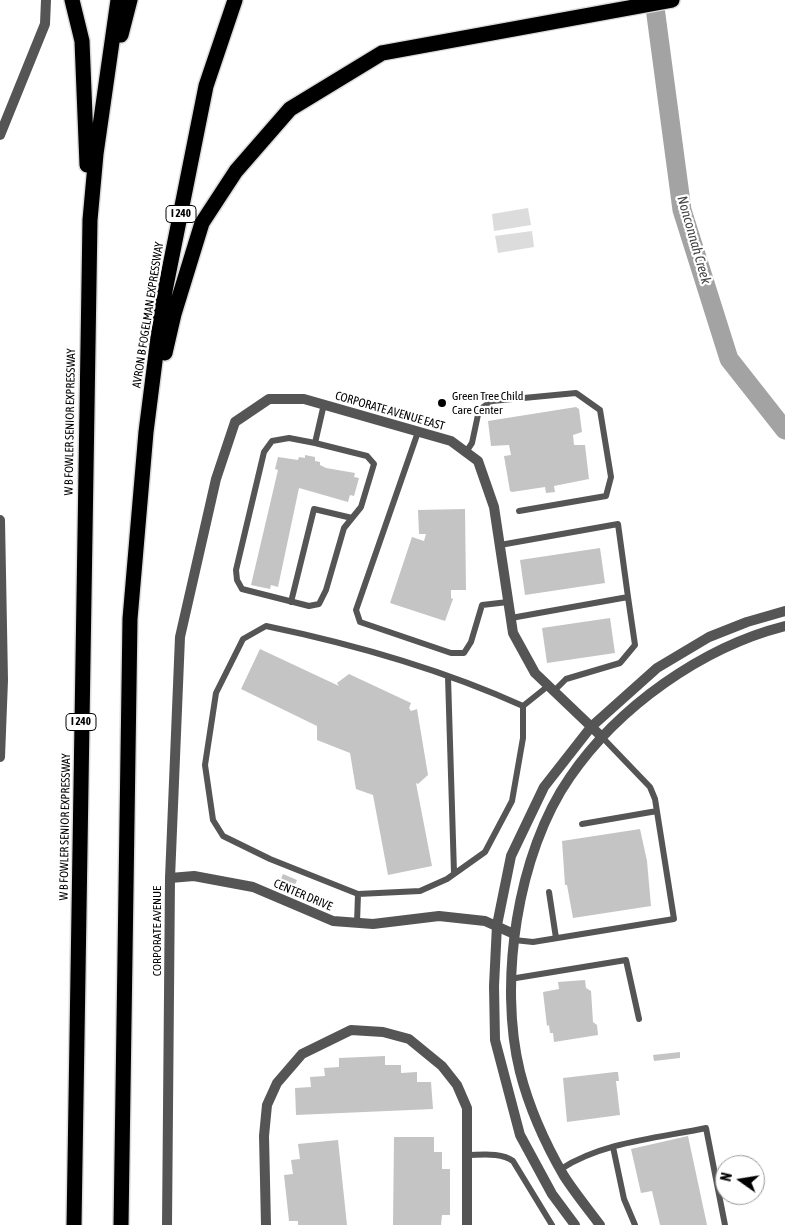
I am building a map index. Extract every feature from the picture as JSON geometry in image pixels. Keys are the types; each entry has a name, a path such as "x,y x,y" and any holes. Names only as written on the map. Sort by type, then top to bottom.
{"highway":[{"path":"72,0 82,41 90,220"},
{"name":"I 240","path":"90,220 96,154 118,0"},
{"path":"105,90 130,0"},
{"name":"AVRON B FOGELMAN EXPRESSWAY","path":"146,432 162,306 204,96 235,0"},
{"path":"146,432 174,314 202,223 236,171 290,109 382,52 672,0"},
{"name":"W B FOWLER SENIOR EXPRESSWAY","path":"74,1225 90,220"},
{"name":"I 240","path":"121,1225 130,619 146,432"}],"street":[{"path":"0,135 45,24 46,0"},
{"name":"CORPORATE AVENUE EAST","path":"180,637 216,479 235,422 269,399 304,399 451,441 478,461 494,506 513,633 535,673 602,737"},
{"path":"0,520 4,680 0,757"},
{"path":"574,1225 552,1194 520,1135 495,1040 494,986 497,925 510,856 544,787 591,727 657,668 709,637 753,620 785,612"},
{"path":"600,1225 561,1168 539,1124 520,1072 510,979 514,937 528,868 545,824 569,778 602,737 657,689 694,663 756,633 785,626"},
{"name":"CORPORATE AVENUE","path":"167,1225 170,878 180,637"},
{"name":"CENTER DRIVE","path":"170,878 194,876 253,887 333,921 373,924 439,916 485,921 497,925 514,937"},
{"path":"266,1225 264,1136 267,1105 270,1098 277,1084 302,1054 351,1030 383,1032 408,1039 442,1066 457,1085 467,1108 467,1225"}],"lane":[{"path":"466,452 472,443 479,410 492,401 576,393 600,410 611,477 606,496 519,511"},
{"path":"314,443 324,404"},
{"path":"418,432 356,610 360,622 451,653 464,653 471,642 482,605 508,602"},
{"path":"289,438 367,456 374,464 362,507 352,518 344,528 326,590 318,604 309,606 242,590 237,580 236,570 264,452 272,441 289,438"},
{"path":"290,602 314,509 352,518"},
{"path":"500,545 618,524 635,645 620,663 566,679 523,706"},
{"path":"511,618 628,597"},
{"path":"266,626 344,642 448,677 523,706 523,738 512,801 485,852 454,873 420,891 358,894 270,859 223,836 213,820 205,765 216,693 243,639 266,626"},
{"path":"448,677 454,873"},
{"path":"514,937 533,942 674,919 657,811 650,787 602,737"},
{"path":"582,824 657,811"},
{"path":"549,892 556,938"},
{"path":"357,923 358,894"},
{"path":"510,979 626,960 639,1019"},
{"path":"561,1168 588,1154 613,1147 706,1128 725,1225"},
{"path":"613,1147 624,1198 635,1225"},
{"path":"467,1155 507,1157 513,1161 552,1225"}],"shaded area":[{"path":"528,208 531,225 494,231 492,214"},
{"path":"532,231 534,247 498,253 495,236"}],"building":[{"path":"576,407 579,409 582,432 573,435 574,445 585,445 589,479 554,486 555,492 546,493 545,487 510,491 504,456 511,455 509,445 491,446 488,421"},
{"path":"305,455 315,457 315,461 320,462 320,465 326,468 355,473 354,477 359,478 354,496 350,495 348,502 299,488 278,587 271,585 270,589 251,585 278,470 275,469 278,457 298,460 299,457 305,458"},
{"path":"465,509 466,590 451,590 451,598 453,599 445,621 390,603 412,537 424,541 426,534 419,534 418,510"},
{"path":"600,548 605,583 525,595 520,560"},
{"path":"610,618 615,653 547,663 542,628"},
{"path":"260,649 339,686 337,683 349,674 411,703 409,708 411,711 417,709 428,775 418,784 416,783 432,866 388,875 373,795 356,789 350,753 317,740 317,726 241,689"},
{"path":"640,829 647,861 651,906 573,918 567,885 565,885 562,841"},
{"path":"283,874 297,880 292,891 278,886"},
{"path":"585,980 586,988 591,991 593,1022 597,1025 598,1035 554,1042 553,1033 550,1033 549,1025 547,1026 543,992 559,989 558,982"},
{"path":"680,1052 680,1058 654,1061 653,1055"},
{"path":"385,1056 385,1065 401,1065 401,1073 417,1072 417,1082 431,1082 433,1109 296,1115 295,1088 311,1087 310,1077 325,1076 324,1068 339,1067 339,1058"},
{"path":"618,1072 619,1081 616,1081 620,1115 567,1122 563,1078"},
{"path":"688,1136 707,1225 660,1225 652,1191 641,1193 631,1149"},
{"path":"394,1137 434,1137 434,1152 442,1152 442,1169 450,1169 450,1215 442,1215 441,1225 393,1225"},
{"path":"338,1140 347,1225 298,1225 298,1221 289,1221 284,1175 293,1174 291,1160 300,1159 298,1144"}],"waterway":[{"name":"Nonconnah Creek","path":"654,0 682,210 729,359 785,430"}],"place":[{"name":"Green Tree Child Care Center","path":"442,403"}]}
